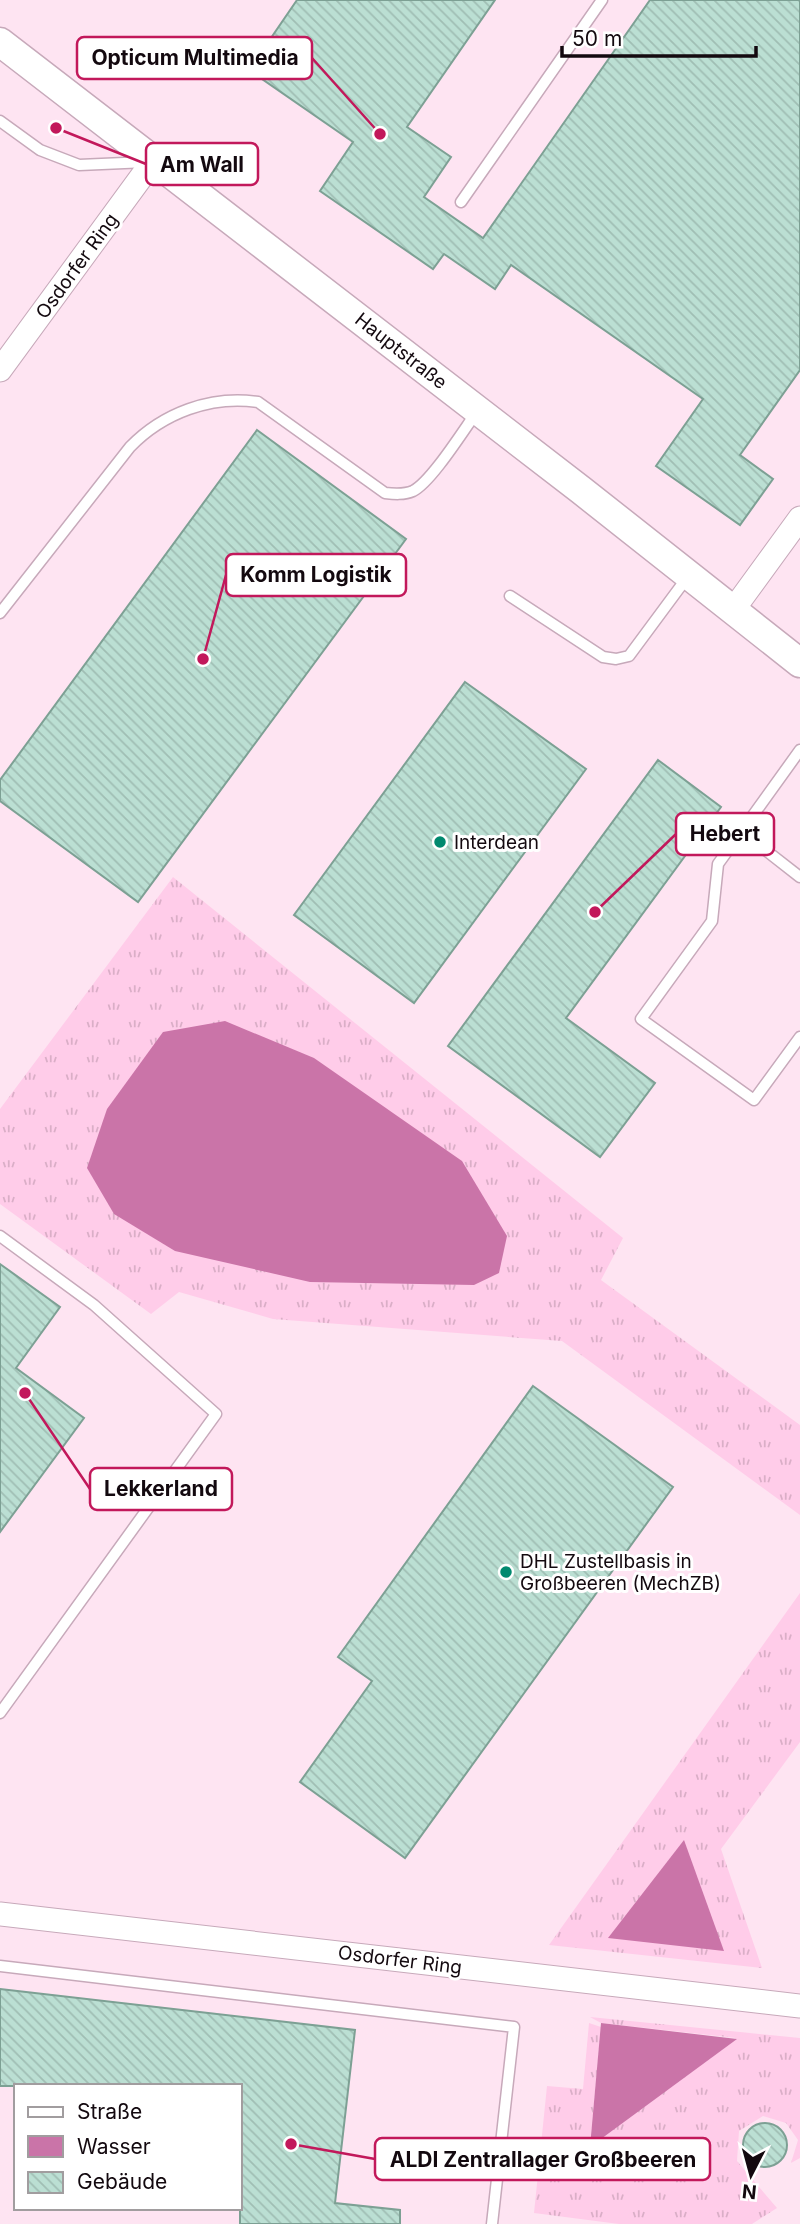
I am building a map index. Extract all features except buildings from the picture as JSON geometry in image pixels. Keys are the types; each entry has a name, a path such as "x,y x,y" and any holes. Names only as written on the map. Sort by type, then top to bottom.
{"street":[{"name":"Hauptstraße","path":"0,42 800,663"},
{"name":"Osdorfer Ring","path":"0,370 153,162"},
{"path":"733,610 800,518"},
{"name":"Osdorfer Ring","path":"0,1914 800,2006"}],"lane":[{"path":"461,202 602,0"},
{"path":"0,121 40,150 79,165 153,162"},
{"path":"0,613 130,447 147,430 192,408 216,400 236,398 258,402 385,493 399,495 413,491 426,480 478,411"},
{"path":"510,596 603,657 616,659 629,656 689,575"},
{"path":"800,750 718,864 712,921 641,1019 754,1100 800,1037"},
{"path":"741,831 800,877"},
{"path":"0,1236 93,1305 216,1414 0,1713"},
{"path":"0,1966 514,2027 492,2224"}],"green space":[{"path":"173,877 623,1238 601,1280 800,1425 800,1515 562,1341 273,1319 179,1292 151,1314 0,1204 0,1109"},
{"path":"800,1593 800,1742 721,1849 762,1968 549,1945"},
{"path":"590,2017 800,2038 800,2158 791,2163 798,2140 786,2123 763,2116 739,2131 737,2161 777,2208 752,2224 619,2224 534,2213 547,2086 583,2089 589,2023 601,2027 590,2146 736,2038 601,2023"}],"water":[{"path":"225,1021 314,1058 462,1161 507,1236 499,1273 474,1285 310,1282 175,1251 114,1214 87,1168 107,1109 163,1032"},
{"path":"684,1840 724,1951 608,1938"},
{"path":"601,2023 737,2039 590,2147"}],"place":[{"name":"Am Wall","path":"56,128"},
{"name":"Opticum Multimedia","path":"380,134"},
{"name":"Komm Logistik","path":"203,659"},
{"name":"Interdean","path":"440,842"},
{"name":"Hebert","path":"595,912"},
{"name":"Lekkerland","path":"25,1393"},
{"name":"DHL Zustellbasis in Großbeeren (MechZB)","path":"506,1572"},
{"name":"ALDI Zentrallager Großbeeren","path":"291,2144"}]}
